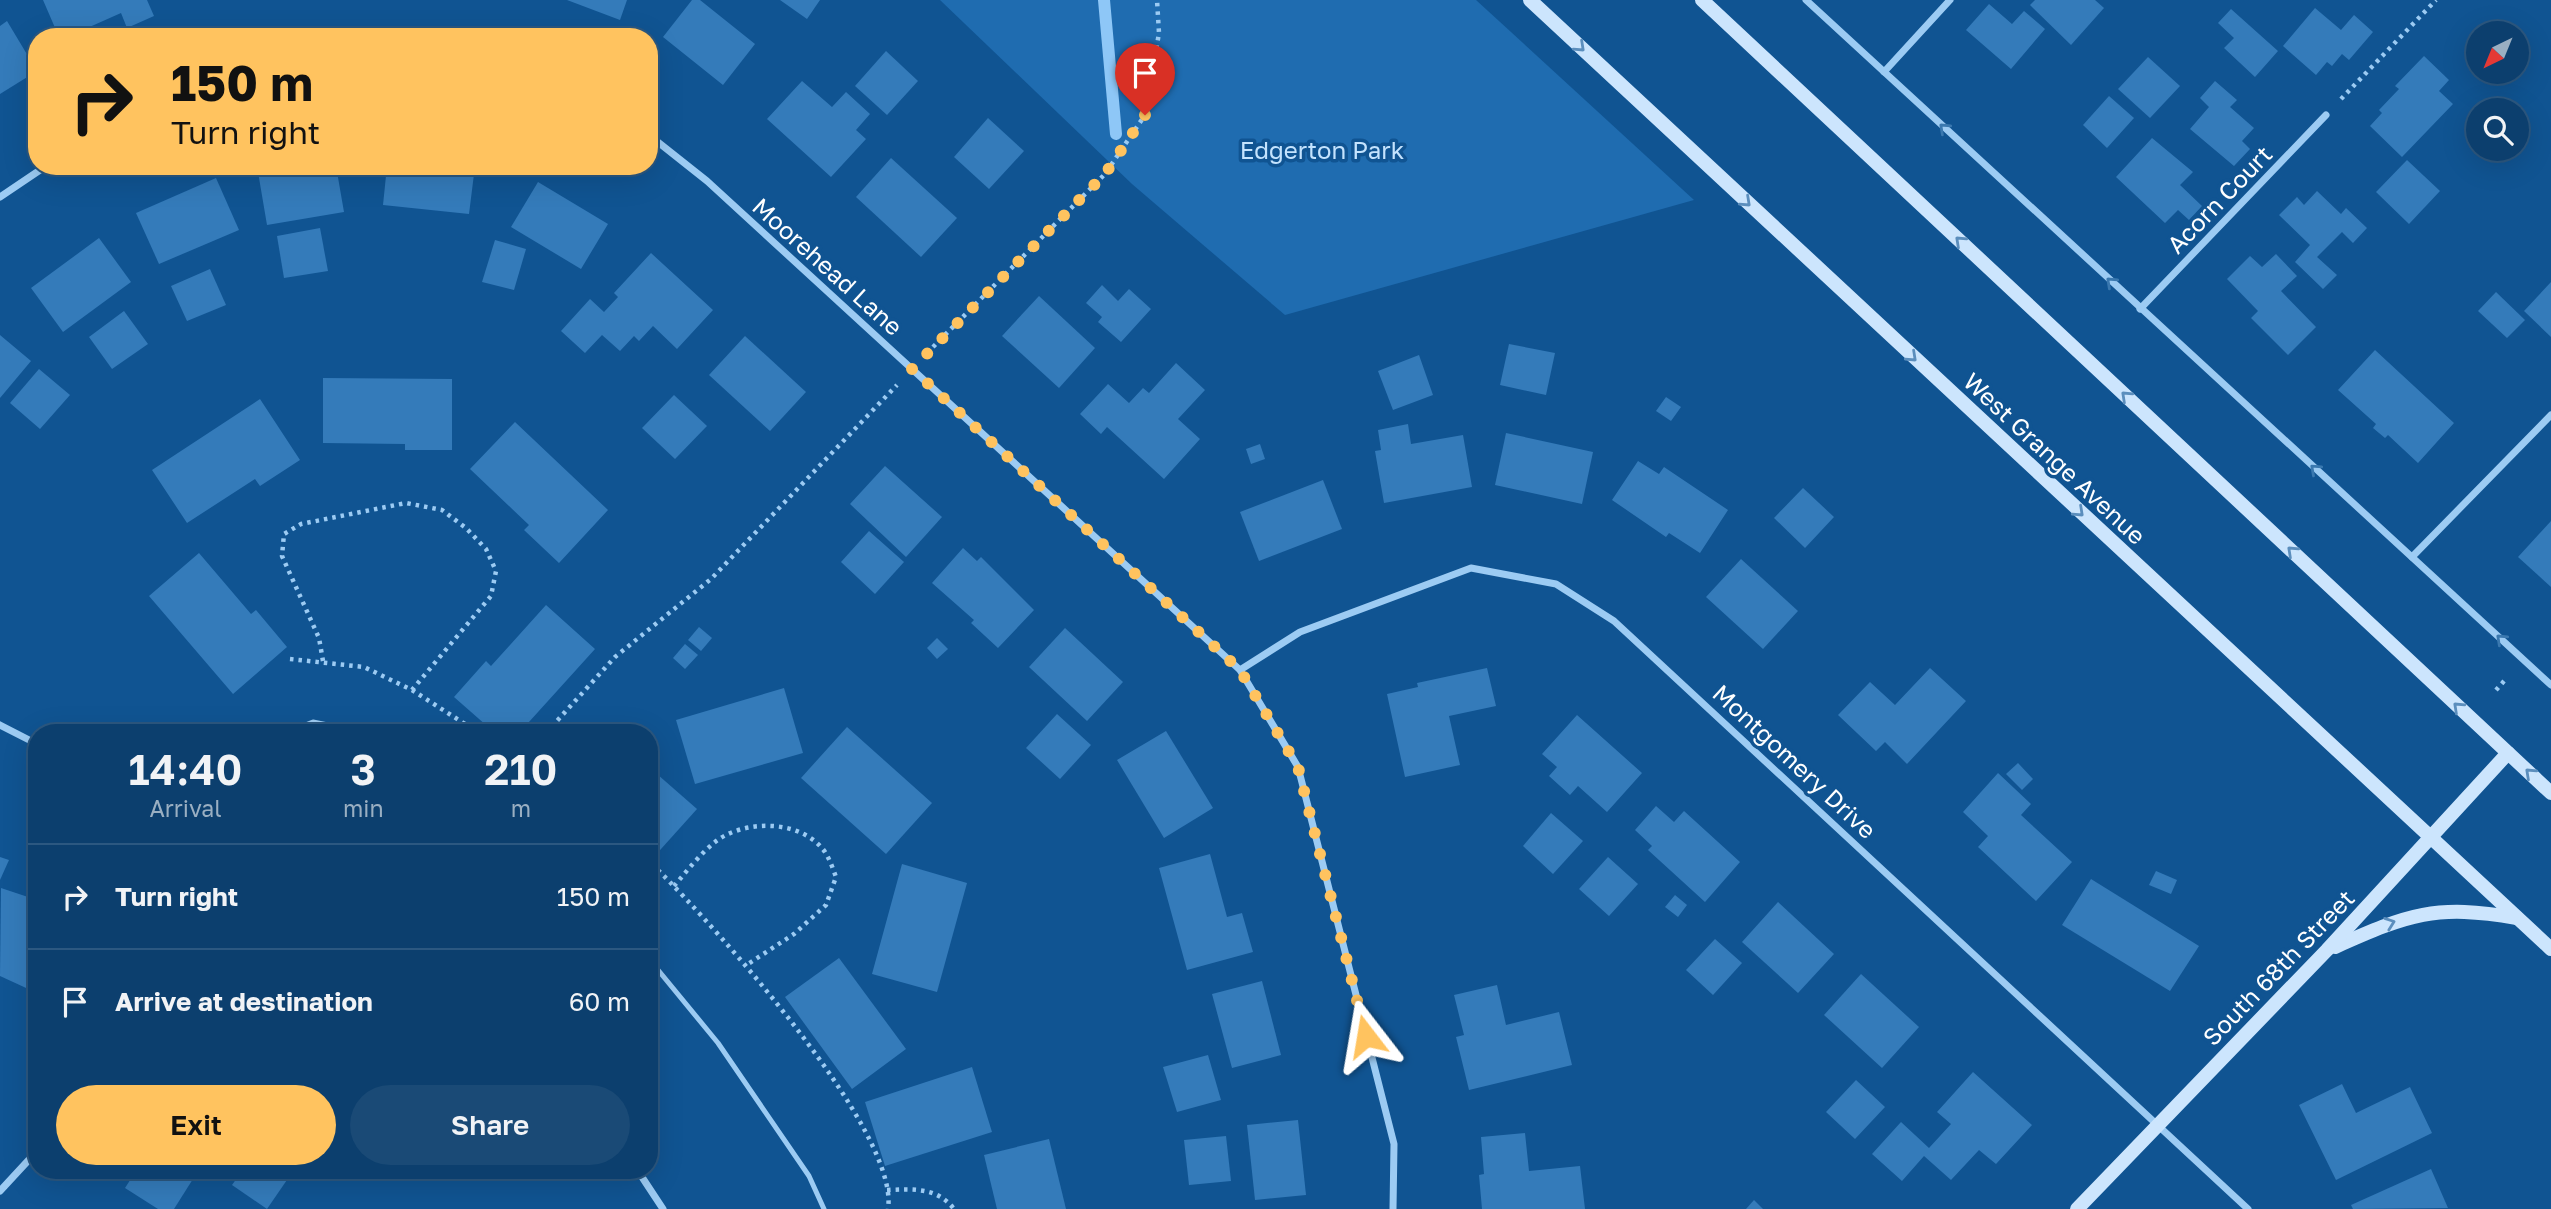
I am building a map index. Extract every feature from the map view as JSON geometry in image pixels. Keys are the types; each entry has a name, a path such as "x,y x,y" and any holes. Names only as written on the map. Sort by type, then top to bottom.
{"street":[{"name":"West Grange Avenue","path":"1530,0 2551,949"},
{"path":"1702,0 2551,793"},
{"path":"1806,0 2551,685"},
{"path":"1884,72 1950,0"},
{"name":"Acorn Court","path":"2140,309 2326,115"},
{"name":"Moorehead Lane","path":"658,142 707,181 1240,670 1298,767 1394,1144 1393,1209"},
{"path":"0,197 33,175"},
{"path":"2412,557 2551,415"},
{"name":"Montgomery Drive","path":"1240,670 1300,632 1471,568 1556,584 1614,621 2248,1209"},
{"path":"0,725 28,739"},
{"name":"South 68th Street","path":"2077,1209 2327,950 2508,753"},
{"path":"2327,950 2392,921 2432,911 2474,911 2518,918"},
{"path":"0,1191 28,1161"},
{"path":"643,1179 663,1209"}],"lane":[{"path":"658,970 718,1043 808,1176 824,1209"}],"path":[{"path":"553,724 615,657 711,579 912,369 1105,174 1145,115 1159,33 1157,0"},
{"path":"2326,115 2436,0"},
{"path":"323,661 319,638 282,556 284,534 301,524 406,503 442,510 467,528 486,549 496,571 491,596 412,690"},
{"path":"290,659 364,667 412,690 465,724"},
{"path":"2496,690 2505,680"},
{"path":"674,886 716,841 746,826 775,827 800,833 824,851 836,877 826,905 794,934 748,964"},
{"path":"658,871 748,964 854,1111 885,1178 888,1209"},
{"path":"887,1190 918,1189 940,1194 954,1209"}],"green space":[{"name":"Edgerton Park","path":"940,0 1476,0 1694,200 1285,315 1132,184"}],"building":[{"path":"43,0 147,0 154,16 127,28 121,13 87,28 55,28"},
{"path":"567,0 627,0 620,20"},
{"path":"692,0 700,0 755,44 723,85 663,37"},
{"path":"780,0 820,0 807,19"},
{"path":"2035,0 2095,0 2104,8 2071,45 2030,5"},
{"path":"1989,4 2012,24 2024,11 2045,29 2011,69 1966,30"},
{"path":"2315,8 2341,30 2354,15 2373,32 2349,60 2342,54 2332,66 2327,62 2316,75 2283,46"},
{"path":"2231,9 2278,51 2255,77 2224,48 2234,38 2218,23"},
{"path":"7,21 28,56 28,77 0,94 0,26"},
{"path":"886,51 918,81 887,115 855,86"},
{"path":"2424,56 2449,80 2439,91 2453,104 2402,157 2370,126 2382,113 2379,110 2399,89 2395,86"},
{"path":"2148,57 2180,86 2150,118 2118,89"},
{"path":"802,81 832,107 846,92 870,114 856,130 866,139 831,177 767,119"},
{"path":"2215,81 2237,100 2230,107 2254,128 2242,141 2250,149 2234,166 2190,129 2209,107 2200,98"},
{"path":"2109,96 2134,118 2107,148 2083,125"},
{"path":"988,118 1024,151 989,189 954,157"},
{"path":"2152,138 2193,172 2180,185 2202,206 2189,220 2178,210 2165,223 2116,177"},
{"path":"891,158 957,218 921,257 856,197"},
{"path":"2407,160 2440,191 2409,224 2376,192"},
{"path":"259,175 338,175 344,212 267,225"},
{"path":"386,175 474,175 469,214 383,205"},
{"path":"216,178 239,230 159,264 136,213"},
{"path":"538,182 608,224 581,269 511,227"},
{"path":"2317,191 2341,214 2346,208 2367,228 2353,243 2342,232 2317,257 2337,275 2323,289 2295,262 2310,245 2279,215 2297,197 2304,205"},
{"path":"320,228 328,271 284,278 277,236"},
{"path":"99,238 131,282 63,332 31,288"},
{"path":"495,240 526,249 514,290 482,282"},
{"path":"651,253 713,310 677,349 653,326 639,341 634,336 620,351 602,335 585,353 561,331 590,299 604,312 618,297 614,293"},
{"path":"2276,254 2297,276 2281,291 2316,327 2288,355 2251,318 2258,311 2227,279 2250,256 2262,267"},
{"path":"210,269 226,305 187,321 171,286"},
{"path":"2551,282 2551,337 2524,311"},
{"path":"1102,285 1118,301 1129,289 1151,309 1121,342 1098,322 1102,317 1086,303"},
{"path":"2496,292 2525,320 2507,338 2478,311"},
{"path":"1039,296 1095,348 1059,388 1002,336"},
{"path":"124,311 148,344 112,369 89,337"},
{"path":"0,335 31,361 0,398"},
{"path":"745,336 806,392 770,431 709,375"},
{"path":"1509,344 1555,353 1546,395 1500,385"},
{"path":"2375,350 2454,423 2418,463 2388,435 2385,438 2373,428 2376,424 2338,390"},
{"path":"1419,355 1433,395 1393,410 1378,371"},
{"path":"1176,363 1205,390 1178,419 1200,439 1164,479 1107,427 1101,434 1080,414 1108,384 1129,403 1143,388 1149,393"},
{"path":"39,369 70,395 40,429 10,403"},
{"path":"323,378 452,379 452,450 405,450 405,444 323,443"},
{"path":"674,395 707,426 675,459 642,428"},
{"path":"1666,397 1681,407 1671,421 1656,411"},
{"path":"260,399 300,460 260,486 255,479 187,523 152,470"},
{"path":"515,422 608,510 559,563 524,530 529,525 470,469"},
{"path":"1408,424 1411,444 1463,435 1472,487 1384,503 1375,451 1381,450 1378,430"},
{"path":"1506,433 1593,452 1582,504 1495,485"},
{"path":"1260,444 1265,459 1251,464 1246,449"},
{"path":"1638,461 1659,474 1664,467 1728,510 1700,553 1669,533 1666,537 1612,500"},
{"path":"885,466 942,517 906,557 850,504"},
{"path":"1323,480 1342,529 1259,561 1240,512"},
{"path":"1803,488 1834,517 1805,548 1774,518"},
{"path":"2551,521 2551,587 2518,557"},
{"path":"869,531 904,562 875,594 841,562"},
{"path":"963,548 977,561 981,557 1034,610 998,648 971,623 974,620 932,583"},
{"path":"199,553 251,614 256,610 287,647 233,694 149,596"},
{"path":"1741,559 1798,611 1763,649 1706,597"},
{"path":"546,605 595,649 527,724 485,724 454,697 486,661 491,666"},
{"path":"699,627 712,638 701,651 688,640"},
{"path":"1065,628 1123,682 1087,721 1029,667"},
{"path":"937,638 948,649 937,659 927,648"},
{"path":"685,644 698,655 685,669 673,658"},
{"path":"1487,668 1496,706 1449,716 1460,765 1405,777 1387,694 1418,687 1417,683"},
{"path":"1930,668 1966,701 1907,764 1885,742 1876,751 1838,715 1870,682 1895,705"},
{"path":"784,688 803,753 695,784 676,720"},
{"path":"1057,714 1091,745 1060,779 1026,748"},
{"path":"1577,715 1642,773 1607,812 1578,786 1570,795 1549,776 1557,767 1542,754"},
{"path":"847,727 932,803 886,854 801,778"},
{"path":"1166,731 1213,808 1164,838 1117,760"},
{"path":"2018,763 2033,779 2022,790 2006,774"},
{"path":"1998,773 2031,804 2021,815 2072,862 2036,901 1978,847 1988,836 1963,812"},
{"path":"658,775 697,809 658,852"},
{"path":"1656,806 1674,822 1684,811 1740,862 1705,902 1648,850 1652,846 1635,830"},
{"path":"1551,813 1583,841 1553,874 1523,846"},
{"path":"1210,854 1227,917 1242,913 1253,952 1187,970 1159,868"},
{"path":"0,857 9,860 0,880"},
{"path":"1608,857 1638,884 1609,916 1579,889"},
{"path":"902,864 967,883 937,992 872,974"},
{"path":"2156,871 2177,880 2171,894 2149,885"},
{"path":"2091,879 2199,946 2170,991 2062,925"},
{"path":"1,888 28,897 28,989 0,976"},
{"path":"1675,895 1687,905 1678,917 1665,907"},
{"path":"1778,902 1834,954 1798,993 1742,942"},
{"path":"1715,939 1742,963 1713,995 1686,970"},
{"path":"839,958 906,1049 852,1089 785,997"},
{"path":"1861,974 1919,1027 1882,1068 1824,1015"},
{"path":"1262,981 1281,1055 1232,1068 1212,994"},
{"path":"1497,985 1506,1025 1559,1012 1572,1065 1469,1090 1456,1037 1464,1035 1454,995"},
{"path":"1208,1055 1221,1100 1177,1112 1163,1067"},
{"path":"972,1067 992,1132 885,1166 865,1102"},
{"path":"1973,1072 2032,1125 1996,1164 1979,1150 1951,1180 1924,1156 1902,1181 1872,1154 1901,1122 1929,1148 1951,1124 1937,1112"},
{"path":"1856,1080 1885,1107 1855,1139 1826,1112"},
{"path":"2342,1084 2356,1113 2410,1087 2432,1133 2336,1180 2299,1105"},
{"path":"1298,1120 1306,1195 1255,1200 1247,1125"},
{"path":"1525,1133 1529,1171 1580,1166 1585,1209 1482,1209 1479,1175 1484,1174 1481,1137"},
{"path":"1226,1136 1231,1181 1189,1185 1184,1140"},
{"path":"1049,1139 1066,1209 997,1209 984,1155"},
{"path":"2431,1169 2448,1208 2353,1209 2351,1205"},
{"path":"131,1179 193,1179 174,1209 158,1209 125,1188"},
{"path":"236,1179 288,1179 267,1209 232,1185"},
{"path":"1754,1200 1763,1209 1746,1209"}],"waterway":[{"path":"1104,0 1116,134"}],"route":[{"path":"1145,115 1105,174 912,369 1240,670 1298,767 1366,1036"}]}
